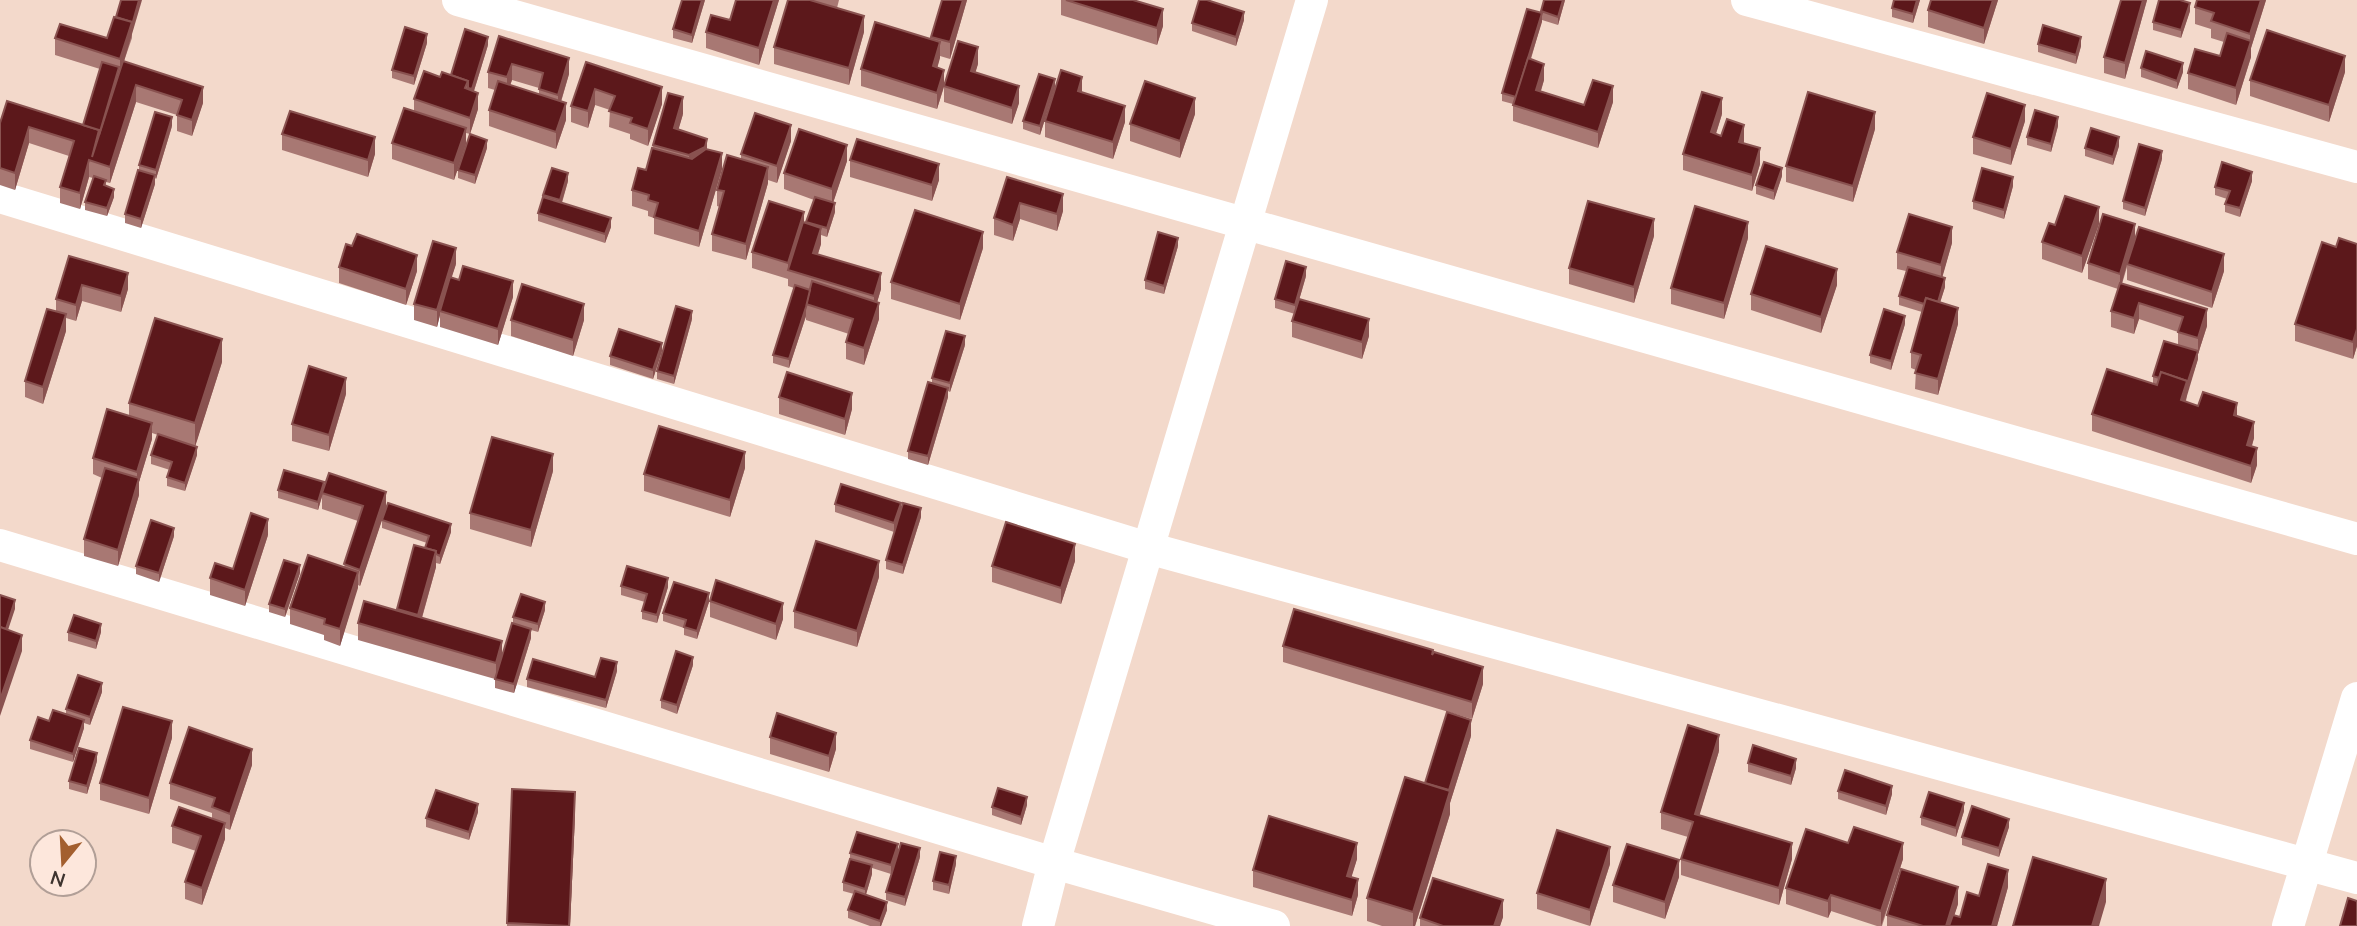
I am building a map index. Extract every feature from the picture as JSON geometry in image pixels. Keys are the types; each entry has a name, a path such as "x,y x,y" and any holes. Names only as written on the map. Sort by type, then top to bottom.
{"street":[{"path":"458,0 2357,539"},
{"path":"1038,926 1054,863 1312,0"},
{"path":"1747,0 2357,167"},
{"path":"0,197 1148,548 2357,878"},
{"path":"0,545 1054,863 1274,926"},
{"path":"2288,926 2357,698"}],"building":[{"path":"121,0 139,0 132,25 132,22 116,17"},
{"path":"682,0 702,0 692,35 673,29"},
{"path":"736,0 774,0 759,48 706,32 711,15 730,20"},
{"path":"788,0 810,0 864,16 849,68 774,47"},
{"path":"942,0 963,0 950,42 931,37"},
{"path":"1066,0 1133,0 1163,9 1157,28"},
{"path":"1199,0 1244,12 1236,37 1192,23"},
{"path":"1544,0 1563,0 1558,17 1541,11"},
{"path":"1894,0 1917,0 1913,14 1892,8"},
{"path":"1931,0 1993,0 1984,28 1928,10"},
{"path":"2121,0 2143,0 2125,63 2104,57"},
{"path":"2159,0 2190,3 2181,30 2153,22"},
{"path":"2197,0 2261,0 2250,34 2211,21 2214,13 2195,7"},
{"path":"1527,9 1542,13 1516,97 1502,93"},
{"path":"114,17 132,22 120,59 55,38 60,24 107,38"},
{"path":"875,22 940,42 933,66 944,70 937,93 861,69"},
{"path":"2043,25 2081,37 2076,55 2038,44"},
{"path":"405,27 427,34 414,76 392,70"},
{"path":"465,29 488,37 472,89 468,88 468,81 451,75"},
{"path":"2267,30 2345,56 2329,105 2250,80"},
{"path":"2227,33 2251,41 2236,88 2188,73 2195,49 2220,56"},
{"path":"499,36 569,58 558,95 539,89 543,73 512,64 507,77 488,72"},
{"path":"958,41 978,47 971,71 1019,86 1012,108 944,86"},
{"path":"2146,51 2183,63 2177,81 2141,68"},
{"path":"1528,58 1544,64 1536,90 1584,105 1593,80 1613,86 1598,132 1513,105"},
{"path":"123,61 203,87 192,120 177,115 182,100 136,85 110,167 89,160 80,193 60,187 74,141 29,127 15,173 0,168 0,123 7,101 99,130 92,157"},
{"path":"102,62 119,67 99,135 99,130 83,125"},
{"path":"586,62 662,87 648,129 630,123 632,118 609,111 615,96 595,89 588,111 571,106"},
{"path":"1061,70 1082,77 1078,91 1125,106 1113,142 1045,121"},
{"path":"424,71 440,77 442,72 468,81 465,88 478,93 470,118 414,99"},
{"path":"1039,74 1055,79 1040,126 1023,121"},
{"path":"498,81 566,103 556,132 489,110"},
{"path":"1145,81 1195,98 1180,141 1130,124"},
{"path":"1702,92 1722,98 1711,132 1721,136 1727,119 1744,125 1739,142 1760,148 1752,175 1683,154"},
{"path":"1808,92 1875,112 1853,186 1786,166"},
{"path":"668,93 683,97 674,128 707,139 705,147 689,155 653,145"},
{"path":"1987,93 2025,105 2011,149 1973,137"},
{"path":"404,108 466,128 454,163 392,143"},
{"path":"2035,110 2058,117 2051,144 2027,137"},
{"path":"290,111 375,137 368,160 282,134"},
{"path":"155,112 172,117 156,170 139,165"},
{"path":"755,113 791,125 777,166 741,154"},
{"path":"2091,128 2119,137 2113,157 2085,148"},
{"path":"799,129 847,145 832,189 784,173"},
{"path":"470,134 487,140 475,175 458,170"},
{"path":"857,139 939,164 932,185 850,160"},
{"path":"2139,144 2162,151 2145,208 2123,201"},
{"path":"652,148 692,159 706,149 722,153 699,231 654,217 658,203 648,200 649,195 632,190 638,168 646,170"},
{"path":"727,155 768,167 746,244 712,234 724,191 717,190"},
{"path":"1764,162 1782,168 1774,191 1756,185"},
{"path":"2222,162 2252,172 2240,208 2225,204 2230,191 2215,187"},
{"path":"552,168 568,173 560,200 543,195"},
{"path":"1982,168 2013,177 2004,210 1973,201"},
{"path":"138,170 155,175 141,219 125,214"},
{"path":"94,176 106,180 104,185 114,189 107,208 85,202"},
{"path":"1007,177 1063,194 1057,214 1020,203 1013,225 994,218"},
{"path":"2065,196 2099,207 2082,256 2042,242 2049,223 2055,225"},
{"path":"543,197 611,218 605,234 538,213"},
{"path":"815,197 835,203 827,228 806,222"},
{"path":"769,201 804,212 788,263 752,252"},
{"path":"1588,201 1654,219 1634,287 1569,268"},
{"path":"1695,206 1748,222 1724,303 1671,288"},
{"path":"915,210 983,232 960,304 891,282"},
{"path":"1909,214 1952,227 1941,265 1897,252"},
{"path":"2103,214 2135,224 2120,274 2088,263"},
{"path":"803,222 821,228 813,253 881,273 874,296 788,270"},
{"path":"2139,227 2224,254 2212,292 2127,264"},
{"path":"1158,232 1178,238 1164,286 1145,280"},
{"path":"357,234 417,255 406,289 339,267 346,244 352,246"},
{"path":"2339,238 2357,244 2357,329 2353,342 2295,324 2322,242 2336,247"},
{"path":"433,241 456,248 437,310 414,304"},
{"path":"1766,246 1837,269 1821,317 1751,294"},
{"path":"69,256 128,273 121,296 82,285 76,305 56,299"},
{"path":"1286,261 1306,267 1295,305 1275,299"},
{"path":"463,266 513,281 498,329 440,311 450,277 459,280"},
{"path":"1908,267 1945,278 1938,302 1926,298 1924,304 1899,296"},
{"path":"812,281 879,303 864,348 846,342 853,319 806,304"},
{"path":"2120,283 2207,309 2198,338 2178,332 2183,317 2139,303 2134,318 2111,311"},
{"path":"522,284 584,304 573,340 511,320"},
{"path":"795,285 810,290 789,359 773,355"},
{"path":"1926,298 1958,308 1938,379 1915,373 1921,355 1911,352"},
{"path":"1299,299 1369,319 1362,342 1292,321"},
{"path":"676,306 692,311 674,376 657,371"},
{"path":"47,309 66,314 43,387 25,381"},
{"path":"1884,309 1905,316 1891,361 1870,355"},
{"path":"155,318 222,339 195,423 129,403"},
{"path":"619,329 662,343 653,370 610,356"},
{"path":"946,331 965,336 950,383 932,378"},
{"path":"2164,341 2198,351 2187,384 2187,381 2161,372 2159,378 2153,376"},
{"path":"309,366 346,378 329,435 292,424"},
{"path":"2107,369 2157,385 2161,372 2187,381 2181,400 2198,406 2203,392 2237,403 2234,415 2254,422 2247,445 2257,448 2251,466 2092,414"},
{"path":"787,372 852,393 845,419 779,397"},
{"path":"928,382 948,388 928,456 908,451"},
{"path":"107,409 152,423 137,472 93,458"},
{"path":"659,426 745,452 730,500 644,474"},
{"path":"158,434 197,447 185,483 167,477 172,462 151,455"},
{"path":"492,437 553,454 531,530 470,513"},
{"path":"105,468 139,478 118,550 84,539"},
{"path":"284,470 324,482 318,502 278,490"},
{"path":"329,473 386,492 360,570 344,564 363,506 322,493"},
{"path":"841,484 901,503 894,523 835,504"},
{"path":"388,503 451,524 440,556 436,551 425,548 429,536 382,520"},
{"path":"903,503 921,508 903,565 886,560"},
{"path":"251,513 268,519 245,590 210,578 215,563 233,569"},
{"path":"151,520 174,528 159,573 136,566"},
{"path":"1006,522 1075,544 1061,588 992,566"},
{"path":"816,541 879,561 857,631 794,611"},
{"path":"414,545 436,551 418,615 397,609"},
{"path":"308,555 358,572 340,629 324,624 325,619 290,608"},
{"path":"284,560 300,565 285,609 269,604"},
{"path":"627,566 668,578 657,615 642,611 647,594 621,586"},
{"path":"716,580 783,603 776,624 710,601"},
{"path":"674,582 709,593 697,631 684,627 686,620 663,613"},
{"path":"521,594 545,602 538,624 513,617"},
{"path":"0,595 15,600 6,629 0,627"},
{"path":"364,601 502,641 496,663 358,623"},
{"path":"1294,609 1433,650 1432,655 1434,652 1483,667 1472,702 1283,646"},
{"path":"74,615 101,624 96,641 68,632"},
{"path":"512,623 531,629 514,684 495,679"},
{"path":"0,627 22,635 0,700"},
{"path":"676,651 693,657 677,705 661,700"},
{"path":"601,658 617,662 606,700 527,679 533,659 595,677"},
{"path":"78,675 102,683 90,717 66,709"},
{"path":"123,707 172,721 149,798 100,783"},
{"path":"53,710 84,720 73,754 30,740 38,717 49,721"},
{"path":"1447,712 1471,720 1449,790 1425,783"},
{"path":"777,713 836,733 829,756 770,737"},
{"path":"1688,725 1719,735 1695,814 1792,843 1779,888 1681,859 1693,822 1661,812"},
{"path":"189,727 252,749 230,814 212,807 215,798 170,783"},
{"path":"1753,745 1796,759 1791,776 1748,763"},
{"path":"79,748 97,753 87,786 69,781"},
{"path":"1845,770 1892,786 1886,806 1838,791"},
{"path":"1405,777 1450,791 1413,912 1367,898"},
{"path":"998,788 1027,797 1021,817 992,807"},
{"path":"512,789 575,792 569,926 507,923"},
{"path":"436,790 478,804 469,832 426,818"},
{"path":"1929,792 1964,803 1956,828 1921,817"},
{"path":"1972,806 2009,819 1999,848 1962,837"},
{"path":"179,807 225,823 202,888 185,882 201,836 172,826"},
{"path":"1269,816 1357,843 1347,876 1358,879 1352,900 1253,870"},
{"path":"1854,827 1903,843 1881,911 1831,895 1828,901 1786,888 1806,829 1848,843"},
{"path":"1557,830 1610,847 1590,910 1537,893"},
{"path":"857,832 898,844 891,865 850,853"},
{"path":"901,843 920,848 905,897 886,892"},
{"path":"1627,844 1679,860 1665,902 1613,885"},
{"path":"940,852 956,856 949,885 933,881"},
{"path":"2033,857 2106,879 2092,926 2013,926"},
{"path":"850,859 872,865 865,889 843,882"},
{"path":"1988,864 2008,870 1992,926 1949,926 1953,915 1960,917 1967,892 1979,896"},
{"path":"1901,869 1958,887 1946,926 1923,926 1887,915"},
{"path":"1433,878 1503,900 1494,926 1443,926 1420,918"},
{"path":"855,891 887,902 880,921 848,910"},
{"path":"2348,898 2357,901 2357,926 2340,926"}]}
